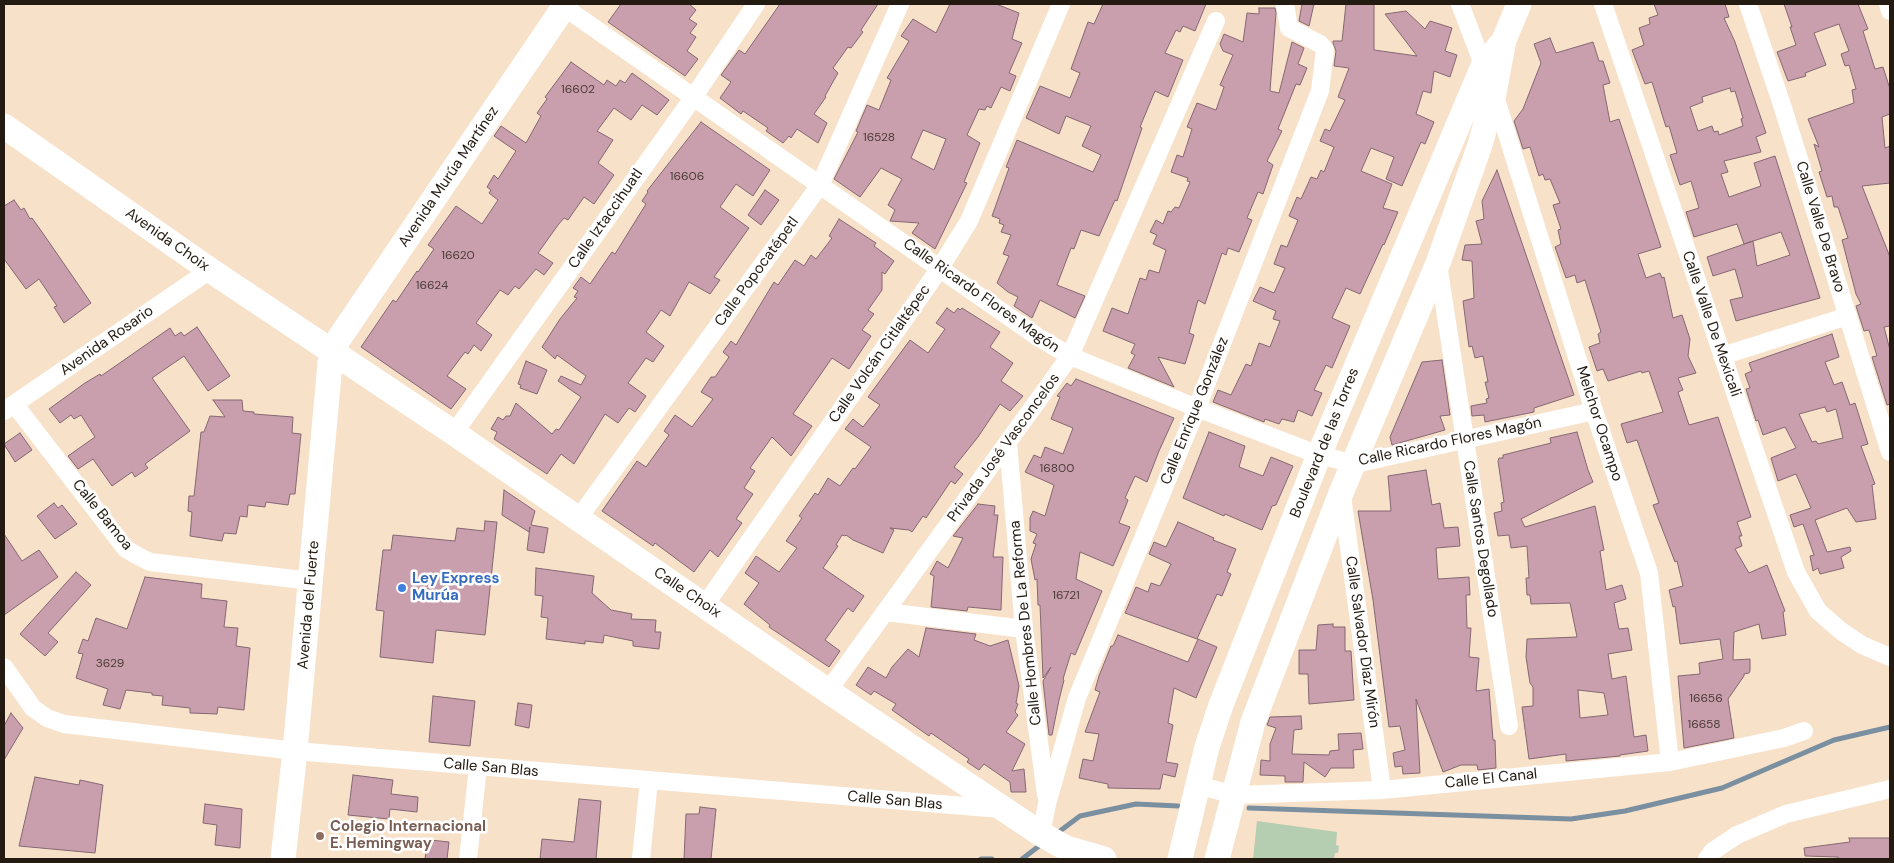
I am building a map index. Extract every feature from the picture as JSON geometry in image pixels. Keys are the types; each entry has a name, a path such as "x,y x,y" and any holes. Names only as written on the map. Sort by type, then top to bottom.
{"street":[{"name":"Calle Iztaccihuatl","path":"454,433 692,98 756,4"},
{"name":"Calle Popocatépetl","path":"578,520 820,185 900,4"},
{"name":"Calle Volcán Citlaltépec","path":"705,605 940,268 969,221 1061,4"},
{"name":"Calle Enrique González","path":"1041,834 1047,804 1077,698 1197,408 1320,91 1325,50 1320,44 1289,28 1284,4"},
{"name":"Melchor Ocampo","path":"1460,4 1482,66 1494,93 1594,411 1649,573 1670,762"},
{"name":"Boulevard de las Torres","path":"1217,859 1235,795 1252,722 1341,493 1355,464 1438,263 1480,145 1494,93 1504,40 1519,4"},
{"name":"Calle Valle De Mexicali","path":"1603,4 1796,572 1818,612 1841,632 1862,645 1890,657"},
{"name":"Calle Valle De Bravo","path":"1748,4 1890,452"},
{"path":"1888,4 1890,11"},
{"name":"Calle Ricardo Flores Magón","path":"565,6 692,98 940,268 1038,338 1070,356 1197,408 1320,455 1355,464 1594,411"},
{"name":"Avenida Murúa Martínez","path":"333,352 338,340 565,6"},
{"name":"Privada José Vasconcelos","path":"828,691 1070,356 1216,21"},
{"name":"Boulevard de las Torres","path":"1180,859 1207,747 1221,705 1320,455 1482,66 1504,40"},
{"name":"Avenida Choix","path":"4,126 210,270 333,352"},
{"name":"Calle Santos Degollado","path":"1438,263 1509,726"},
{"name":"Avenida Rosario","path":"10,408 210,270"},
{"path":"1722,356 1848,316"},
{"name":"Calle Choix","path":"333,352 454,433 828,691 1041,834"},
{"name":"Avenida del Fuerte","path":"284,859 330,363 333,352"},
{"name":"Calle Bamoa","path":"10,408 126,549 138,556 150,562 311,581"},
{"name":"Calle Hombres De La Reforma","path":"1008,442 1024,628 1047,804"},
{"name":"Calle Salvador Díaz Mirón","path":"1341,493 1382,790"},
{"path":"886,612 1024,628"},
{"name":"Calle San Blas","path":"4,667 33,708 48,718 64,724 295,751 1005,810"},
{"name":"Calle El Canal","path":"1197,785 1235,795 1382,790 1670,762 1784,738 1804,731"},
{"path":"468,859 478,767"},
{"path":"640,859 649,780"},
{"path":"1707,859 1713,851 1737,834 1786,814 1890,789"},
{"path":"1041,834 1066,848 1104,859"}],"green space":[{"path":"1257,821 1337,832 1336,845 1339,846 1338,853 1335,853 1334,859 1253,859"}],"building":[{"path":"621,4 689,4 696,10 689,19 697,24 690,33 696,37 687,51 698,59 685,76 608,22"},
{"path":"780,4 878,4 861,30 863,32 851,48 848,47 833,68 838,73 826,97 814,114 827,123 818,143 797,129 791,138 789,136 783,143 766,131 768,128 743,111 741,114 720,98 731,82 721,75 739,50 745,54"},
{"path":"950,4 996,4 1019,13 1012,39 1022,43 1009,73 1016,76 1010,91 1001,87 991,108 987,106 985,110 979,109 967,135 980,143 964,182 967,183 935,249 912,233 919,223 890,221 895,210 888,205 902,179 881,168 860,197 834,179 858,132 856,131 867,105 879,110 891,80 887,78 909,41 901,36 913,19 936,33","holes":["923,130 946,139 934,170 911,158"]},
{"path":"1103,4 1206,4 1195,31 1183,26 1180,32 1176,30 1165,53 1183,60 1168,97 1155,91 1140,127 1142,128 1117,201 1115,200 1099,236 1081,230 1074,249 1071,248 1057,285 1085,296 1075,318 1040,300 1032,318 1014,306 1018,297 997,283 1009,256 1003,254 1011,235 1001,232 1004,225 999,223 1000,219 992,216 1009,168 1006,167 1017,140 1093,172 1101,155 1082,146 1091,126 1066,116 1059,134 1026,118 1040,86 1070,98 1080,73 1071,69 1088,22 1094,24"},
{"path":"1302,4 1314,4 1309,26 1299,21"},
{"path":"1346,4 1374,4 1374,50 1417,56 1385,14 1406,11 1425,29 1430,21 1452,28 1445,51 1457,55 1450,77 1434,71 1431,93 1423,91 1416,114 1434,122 1425,144 1421,142 1402,186 1386,179 1394,157 1371,148 1361,171 1392,184 1383,208 1398,212 1360,294 1346,288 1332,318 1350,326 1332,368 1326,365 1314,390 1322,393 1312,416 1298,410 1294,422 1282,419 1279,424 1265,419 1264,422 1213,402 1218,390 1231,395 1246,364 1251,366 1259,343 1270,347 1280,321 1273,319 1276,311 1253,301 1260,287 1274,293 1285,268 1274,264 1281,245 1287,247 1298,220 1289,216 1297,197 1301,199 1311,177 1317,179 1321,170 1324,172 1334,147 1320,141 1325,129 1330,131 1345,100 1338,97 1349,68 1334,66 1336,51 1333,41 1342,41"},
{"path":"1654,4 1725,4 1729,17 1724,18 1735,42 1766,133 1756,137 1761,152 1724,161 1728,172 1721,174 1729,197 1761,186 1754,163 1775,156 1820,298 1736,321 1730,300 1743,297 1735,269 1713,276 1707,257 1750,242 1744,244 1737,224 1694,237 1686,212 1699,208 1691,181 1680,185 1670,155 1677,153 1669,126 1666,127 1652,82 1645,84 1632,50 1644,45 1639,28 1650,24 1649,18 1658,15","holes":["1730,88 1731,92 1735,91 1743,118 1741,119 1743,126 1719,135 1718,131 1714,132 1712,126 1698,131 1690,107 1703,102 1702,97","1781,232 1790,255 1757,266 1753,241"]},
{"path":"1784,4 1858,4 1868,29 1863,31 1875,69 1883,67 1890,89 1890,114 1882,117 1885,148 1890,146 1890,183 1862,186 1890,257 1890,326 1884,327 1890,350 1890,404 1887,405 1872,357 1877,356 1869,330 1864,331 1856,306 1861,304 1856,294 1842,240 1848,238 1838,207 1834,207 1832,196 1827,197 1819,172 1822,171 1814,144 1819,147 1808,119 1854,103 1852,90 1856,89 1849,65 1845,66 1841,54 1849,51 1839,24 1814,33 1826,65 1805,73 1806,76 1788,81 1777,52 1796,45"},
{"path":"1259,8 1275,8 1276,13 1270,91 1279,93 1292,42 1304,48 1298,64 1307,68 1300,85 1296,84 1278,129 1282,131 1267,161 1273,165 1263,194 1258,192 1247,218 1252,220 1239,252 1228,248 1226,255 1222,253 1205,304 1198,300 1189,333 1194,335 1185,364 1158,357 1174,387 1128,368 1135,355 1131,353 1135,344 1103,331 1112,308 1128,314 1140,278 1146,280 1149,270 1159,273 1166,250 1153,244 1157,235 1150,232 1156,220 1163,224 1168,211 1171,212 1175,207 1179,208 1190,182 1187,181 1188,178 1171,172 1177,155 1183,157 1192,129 1187,127 1197,103 1216,110 1224,87 1220,85 1233,55 1223,51 1220,44 1224,34 1243,42 1247,13 1259,14"},
{"path":"1550,38 1556,53 1593,42 1599,61 1603,61 1610,83 1603,85 1610,122 1619,119 1661,247 1638,254 1646,278 1660,273 1662,278 1664,277 1673,318 1682,315 1690,339 1688,356 1696,373 1678,378 1683,390 1678,392 1689,425 1718,417 1751,517 1737,522 1742,536 1739,536 1742,546 1735,549 1749,573 1767,565 1785,611 1783,612 1786,635 1762,639 1759,624 1734,632 1733,660 1750,659 1750,671 1744,674 1728,699 1734,738 1684,748 1678,676 1700,674 1699,663 1723,659 1720,639 1680,644 1675,606 1673,607 1669,590 1683,586 1677,561 1675,562 1653,505 1659,503 1637,440 1627,443 1621,424 1663,412 1649,371 1642,373 1641,371 1608,381 1603,369 1597,371 1589,347 1600,343 1598,334 1601,332 1585,280 1577,283 1575,275 1566,278 1555,247 1561,244 1558,230 1561,229 1553,205 1560,203 1550,179 1545,180 1543,174 1539,176 1530,147 1523,149 1514,121 1523,109 1541,63 1534,44"},
{"path":"571,62 604,85 607,80 616,86 620,80 625,83 632,73 669,100 657,115 642,105 631,120 614,108 597,131 613,140 598,163 614,175 594,204 584,197 568,220 564,218 558,225 538,253 553,263 544,275 536,269 519,289 515,286 508,295 500,290 476,323 492,335 481,351 474,345 468,354 465,352 447,376 466,389 451,409 361,347 393,300 396,302 434,249 428,245 456,206 482,224 498,200 489,193 491,190 487,187 494,175 498,179 516,151 494,136 501,126 526,143 541,116 537,113 547,99 545,97"},
{"path":"701,122 770,170 753,196 736,184 720,207 749,228 714,277 720,280 710,294 689,282 670,316 661,310 646,332 664,346 653,362 646,358 628,383 646,396 635,412 629,408 618,423 605,414 574,464 561,454 547,474 494,439 497,432 491,429 498,417 503,420 506,416 510,416 516,403 552,434 556,429 559,430 581,397 558,381 561,376 581,385 586,376 557,355 555,359 542,347 560,319 577,298 574,297 578,291 573,288 581,277 590,284 612,252 615,254 646,204 642,201 647,191"},
{"path":"1497,170 1574,395 1534,408 1534,412 1485,422 1484,415 1472,416 1471,406 1487,403 1486,399 1489,398 1485,382 1488,382 1483,356 1475,358 1472,346 1469,347 1463,301 1474,298 1472,261 1462,260 1465,245 1482,244 1476,221 1484,219 1482,201"},
{"path":"765,190 779,200 761,225 748,215"},
{"path":"14,200 21,210 24,208 30,219 32,218 91,303 64,323 54,307 57,306 39,279 26,289 4,259 4,206"},
{"path":"839,219 876,243 874,246 894,261 885,274 882,272 882,290 868,310 874,314 862,330 871,336 849,369 832,358 793,414 812,426 791,456 772,437 750,468 755,471 744,488 753,494 736,519 742,523 718,557 710,550 694,572 655,543 653,546 602,511 637,461 646,467 669,435 664,431 675,415 692,427 713,399 701,392 711,377 715,377 729,357 723,352 731,341 736,345 774,282 778,285 795,260 804,266 811,255 816,259 832,238 829,236"},
{"path":"947,308 954,313 958,308 960,310 962,308 1000,332 990,347 1013,363 1001,381 1023,396 1010,411 1000,404 978,437 954,467 963,474 955,484 951,481 926,518 923,516 912,532 890,528 894,530 883,553 846,535 842,535 836,545 838,546 823,568 864,596 853,612 848,608 825,640 840,651 829,667 769,627 770,625 744,604 759,583 745,573 756,556 779,572 797,548 786,541 802,518 799,516 815,493 818,495 828,478 840,486 871,447 845,429 853,419 863,427 880,405 868,397 910,340 928,353 945,329 936,323"},
{"path":"197,327 230,376 208,391 184,356 152,378 190,431 145,464 148,468 135,477 132,472 112,486 93,459 78,469 68,456 95,437 81,415 74,419 71,415 60,423 49,409 85,383 100,374 101,376 170,328 175,336 181,332 184,336"},
{"path":"1832,334 1839,357 1825,362 1834,385 1842,382 1850,405 1855,403 1868,444 1861,446 1875,484 1872,485 1876,519 1856,522 1847,508 1815,520 1827,552 1850,547 1851,551 1841,557 1844,568 1820,574 1818,568 1813,571 1810,556 1814,555 1803,524 1794,527 1790,515 1811,508 1796,474 1778,481 1771,458 1796,448 1785,427 1763,435 1758,420 1756,421 1746,389 1750,388 1745,374 1752,371 1749,363","holes":["1825,407 1827,412 1836,409 1843,438 1818,444 1816,441 1812,442 1799,414"]},
{"path":"1442,360 1450,415 1440,416 1445,430 1392,445 1390,437 1422,362"},
{"path":"526,361 547,370 537,394 520,388 521,385 518,384"},
{"path":"1076,379 1174,418 1147,482 1135,476 1125,498 1128,500 1119,523 1130,527 1113,566 1080,552 1076,579 1102,591 1075,655 1071,653 1063,679 1052,735 1049,735 1043,681 1051,667 1043,678 1040,605 1038,605 1037,579 1035,580 1031,559 1036,544 1033,543 1037,534 1030,531 1030,518 1033,511 1045,516 1054,485 1025,472 1034,455 1041,458 1045,447 1063,454 1073,428 1051,419 1060,397 1057,396 1067,383 1071,386"},
{"path":"213,400 242,400 243,411 254,412 254,414 293,417 292,433 301,434 295,494 290,494 288,505 266,502 265,507 248,505 247,517 240,516 236,534 224,533 222,541 190,536 192,512 188,511 189,496 194,496 201,432 204,432 210,416 225,417"},
{"path":"1209,432 1245,446 1239,467 1263,476 1271,457 1293,466 1276,505 1272,506 1262,530 1183,498"},
{"path":"1577,432 1593,482 1521,519 1525,527 1595,506 1604,550 1600,551 1606,590 1622,585 1626,599 1614,603 1619,629 1628,628 1632,650 1608,654 1612,679 1626,676 1634,737 1646,735 1648,751 1620,756 1566,761 1566,754 1529,759 1522,707 1533,706 1533,687 1530,683 1526,657 1527,639 1577,637 1570,603 1531,604 1530,595 1527,595 1526,578 1529,578 1527,546 1511,548 1509,535 1498,536 1494,513 1502,511 1501,503 1504,502 1499,458 1503,458 1503,455 1551,443 1550,438","holes":["1578,690 1604,693 1608,715 1580,718"]},
{"path":"20,433 32,450 15,462 4,444"},
{"path":"1426,470 1432,505 1440,503 1444,528 1458,527 1460,546 1436,548 1438,579 1469,577 1470,595 1466,595 1467,628 1471,628 1469,657 1479,658 1476,691 1489,689 1496,768 1478,770 1477,765 1461,765 1443,772 1416,699 1420,773 1403,774 1402,766 1395,767 1393,753 1405,750 1400,726 1389,727 1373,600 1358,511 1391,511 1388,476"},
{"path":"504,490 535,511 531,525 548,528 544,553 527,550 530,527 529,532 502,515"},
{"path":"54,503 58,508 62,505 77,524 55,539 37,516"},
{"path":"978,504 995,506 994,515 998,515 993,557 1003,557 1001,610 968,607 967,611 931,607 934,576 930,574 937,561 948,568 963,538 953,536"},
{"path":"485,521 497,522 485,635 436,630 433,663 380,657 384,611 376,610 383,550 391,550 393,535 455,541 457,528 484,531"},
{"path":"1178,522 1214,538 1213,540 1236,549 1227,572 1231,574 1222,596 1217,594 1197,639 1125,613 1136,587 1148,592 1151,583 1160,586 1171,564 1149,554 1154,542 1166,547"},
{"path":"4,534 22,561 39,550 58,577 4,615"},
{"path":"536,568 594,576 592,593 611,610 632,614 631,619 656,620 655,632 661,632 659,649 633,646 633,641 604,635 603,643 585,641 585,644 546,639 548,618 541,617 543,596 535,595"},
{"path":"76,572 91,585 48,633 58,642 45,656 20,634"},
{"path":"145,577 202,584 201,598 227,601 224,627 238,628 236,646 250,648 244,710 218,707 217,714 190,713 190,708 162,705 163,696 126,690 120,709 103,705 108,689 76,678 83,654 78,653 83,639 88,641 96,618 127,629"},
{"path":"1333,624 1333,627 1345,627 1345,651 1351,651 1354,700 1309,704 1308,674 1299,674 1299,650 1316,650 1318,625"},
{"path":"926,628 976,634 974,640 990,646 1008,640 1019,686 1016,703 1018,704 1015,712 1018,715 1006,732 1025,744 1012,771 1024,769 1026,792 1011,792 1010,782 984,764 979,770 967,762 969,759 931,733 929,736 892,710 896,704 874,691 871,695 856,685 868,667 886,678 892,667 908,649 919,657"},
{"path":"1118,635 1188,662 1198,639 1217,647 1196,698 1174,688 1168,723 1173,725 1166,762 1178,764 1175,777 1163,774 1160,789 1108,788 1108,784 1079,778 1083,759 1093,761 1099,734 1085,732 1100,692 1095,690 1099,676 1111,646 1113,646"},
{"path":"433,696 475,701 470,746 429,742"},
{"path":"518,703 532,705 529,728 515,725"},
{"path":"11,713 23,728 4,760 4,726"},
{"path":"1301,716 1302,729 1294,730 1292,754 1329,755 1330,751 1339,750 1338,734 1361,733 1363,749 1353,750 1354,768 1331,768 1325,777 1304,762 1303,782 1285,782 1285,776 1260,775 1261,760 1270,761 1270,744 1276,728 1267,725 1270,717"},
{"path":"353,775 393,780 391,794 418,797 417,812 390,809 389,819 348,815"},
{"path":"35,777 79,785 80,780 103,785 95,853 19,846"},
{"path":"579,799 601,801 596,859 540,859 542,839 574,842"},
{"path":"205,804 242,809 240,848 215,845 217,825 203,823"},
{"path":"700,807 716,809 711,859 684,859 686,814 699,814"},
{"path":"1849,838 1890,838 1890,859 1838,859 1838,857 1805,856 1804,848 1850,842"},
{"path":"430,840 449,842 447,859 425,859 427,844 429,845"}],"waterway":[{"path":"1249,808 1571,819 1625,811 1722,788 1834,740 1890,727"},
{"path":"1056,834 1080,816 1136,804 1178,806"},
{"path":"1022,859 1043,843"},
{"path":"981,859 992,859"}],"place":[{"name":"Ley Express Murúa","path":"402,588"},
{"name":"Colegio Internacional E. Hemingway","path":"320,836"}]}
